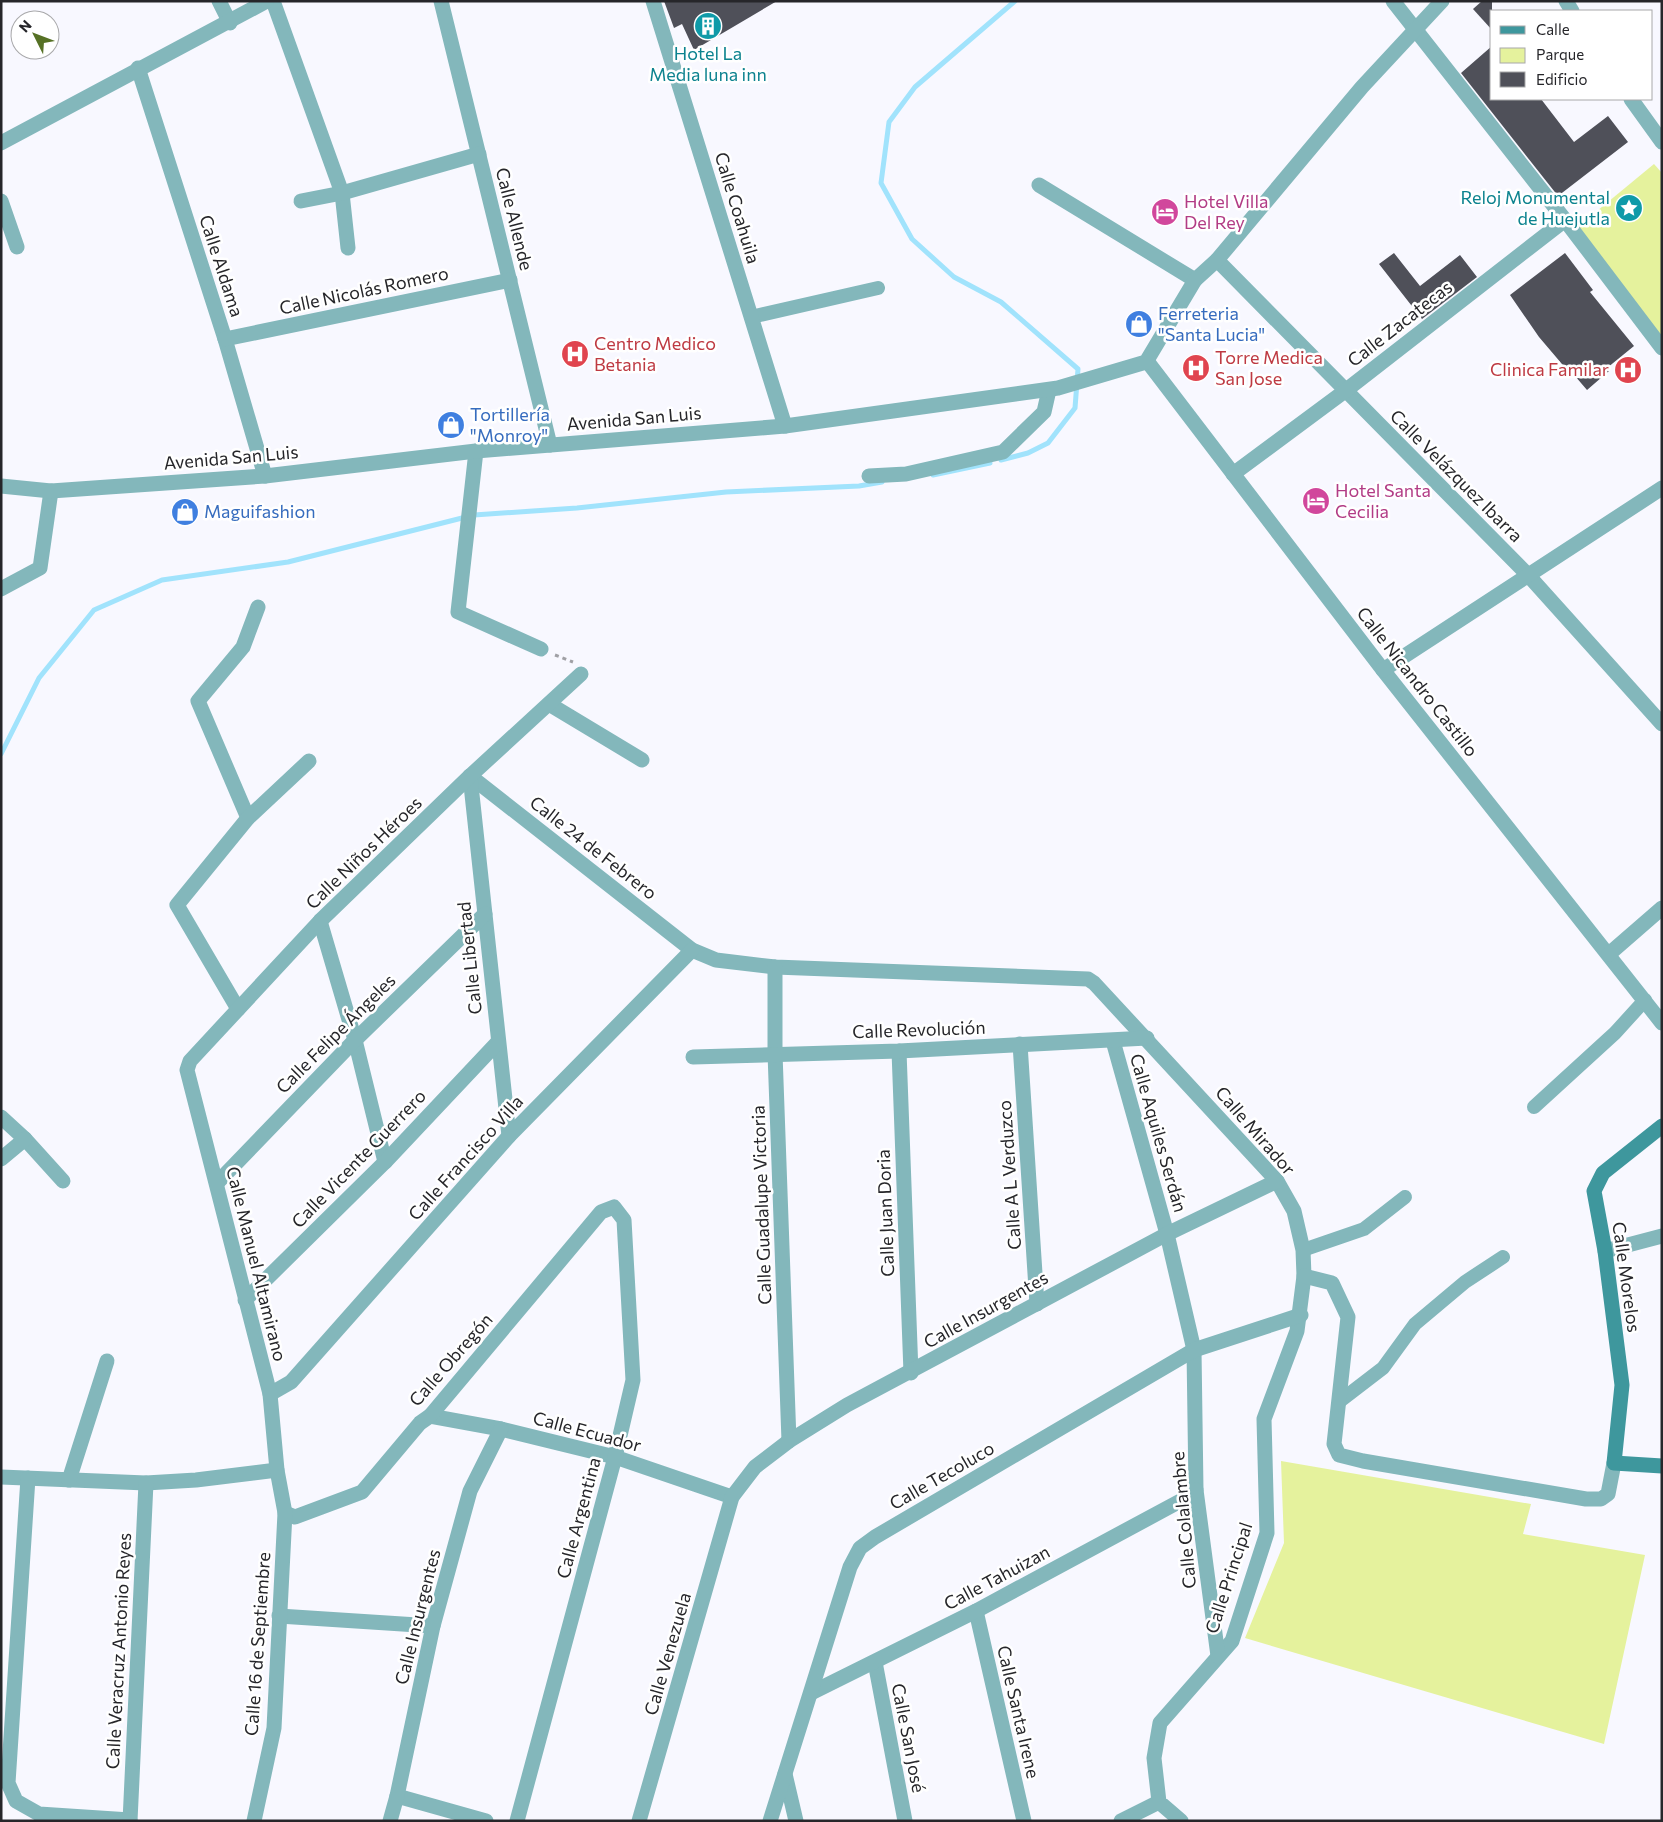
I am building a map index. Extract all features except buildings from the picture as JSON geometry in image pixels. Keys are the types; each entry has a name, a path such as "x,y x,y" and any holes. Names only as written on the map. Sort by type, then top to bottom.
{"main road":[{"name":"Calle Morelos","path":"1614,1463 1622,1385 1605,1251 1594,1191 1603,1173 1662,1126"},
{"path":"1614,1463 1662,1466"}],"street":[{"path":"219,1 230,22"},
{"path":"1,143 138,68 230,22 266,1"},
{"path":"272,1 342,193 348,248"},
{"name":"Calle Allende","path":"442,1 550,445"},
{"name":"Calle Coahuila","path":"653,1 785,426"},
{"path":"1393,1 1565,220 1662,348"},
{"path":"1147,362 1195,280 1217,260 1362,87 1442,1"},
{"name":"Calle Aldama","path":"138,68 225,339 264,476"},
{"path":"1632,100 1662,142"},
{"path":"301,202 342,193 479,154"},
{"path":"1038,185 1195,280"},
{"path":"1,201 17,247"},
{"name":"Calle Zacatecas","path":"1233,474 1345,391 1565,220"},
{"name":"Calle Velázquez Ibarra","path":"1217,260 1528,575 1662,724"},
{"name":"Calle Nicolás Romero","path":"225,339 510,280"},
{"path":"751,317 878,288"},
{"name":"Avenida San Luis","path":"1,486 51,491 264,476 476,451 785,426 1053,389 1147,362"},
{"name":"Calle Nicandro Castillo","path":"1147,362 1383,670 1662,1022"},
{"path":"870,476 906,474 1002,452 1044,412 1053,389"},
{"path":"476,451 458,612 541,649"},
{"path":"1383,670 1662,488"},
{"path":"1,589 40,568 51,491"},
{"path":"248,818 198,701 243,647 258,607"},
{"name":"Calle Niños Héroes","path":"187,1070 190,1061 320,921 470,776 581,674"},
{"path":"549,704 642,760"},
{"path":"238,1009 177,905 248,818 309,761"},
{"name":"Calle Libertad","path":"470,776 509,1136"},
{"name":"Calle 24 de Febrero","path":"470,776 692,950 716,960 775,967 1088,979"},
{"path":"1609,954 1662,908"},
{"name":"Calle Felipe Ángeles","path":"217,1183 355,1040 485,914"},
{"path":"320,921 355,1040 385,1162"},
{"name":"Calle Francisco Villa","path":"270,1394 290,1382 509,1136 692,950"},
{"name":"Calle Guadalupe Victoria","path":"775,967 775,1054 789,1441"},
{"name":"Calle Mirador","path":"1088,979 1094,982 1147,1038 1277,1181 1294,1211 1303,1250 1304,1276 1301,1315 1298,1331 1264,1419 1266,1492"},
{"path":"1534,1107 1615,1033 1645,1000"},
{"name":"Calle Revolución","path":"692,1056 899,1051 1147,1038"},
{"name":"Calle Aquiles Serdán","path":"1113,1041 1167,1234 1194,1350"},
{"name":"Calle Vicente Guerrero","path":"245,1300 385,1162 498,1042"},
{"name":"Calle A L Verduzco","path":"1020,1044 1037,1304"},
{"name":"Calle Juan Doria","path":"899,1051 911,1373"},
{"name":"Calle Manuel Altamirano","path":"187,1070 270,1394 277,1470"},
{"path":"1,1117 25,1139 63,1181"},
{"path":"1,1159 25,1139"},
{"name":"Calle Insurgentes","path":"732,1497 755,1467 789,1441 848,1405 911,1373 1167,1234 1277,1181"},
{"path":"1303,1250 1364,1229 1405,1197"},
{"name":"Calle Obregón","path":"285,1513 295,1518 362,1492 420,1423 430,1416 601,1212 614,1207 624,1220"},
{"name":"Calle Argentina","path":"517,1821 615,1457 633,1380 624,1220"},
{"path":"1605,1251 1662,1236"},
{"path":"1340,1401 1383,1368 1416,1324 1465,1282 1502,1257"},
{"path":"1304,1276 1332,1283 1348,1317 1334,1444 1339,1455 1586,1499 1601,1499 1608,1494 1614,1463"},
{"name":"Calle Tecoluco","path":"770,1821 812,1693 850,1567 860,1548 875,1537 1194,1350 1301,1315"},
{"name":"Calle Colalambre","path":"1194,1350 1196,1490 1218,1656"},
{"path":"68,1480 107,1361"},
{"name":"Calle Ecuador","path":"430,1416 501,1429 615,1457 732,1497"},
{"name":"Calle Insurgentes","path":"390,1821 433,1626 470,1491 501,1429"},
{"path":"1,1476 146,1483 196,1480 277,1470"},
{"name":"Calle 16 de Septiembre","path":"254,1821 274,1728 285,1513 277,1470"},
{"path":"28,1478 8,1783 16,1801 39,1814 130,1820"},
{"name":"Calle Veracruz Antonio Reyes","path":"130,1820 146,1483"},
{"name":"Calle Tahuizan","path":"812,1693 976,1611 1184,1499 1196,1490"},
{"name":"Calle Principal","path":"1159,1802 1154,1758 1160,1724 1232,1641 1267,1533 1266,1492"},
{"name":"Calle Venezuela","path":"639,1821 732,1497"},
{"name":"Calle Santa Irene","path":"976,1611 1024,1821"},
{"path":"279,1616 433,1626"},
{"name":"Calle San José","path":"875,1662 905,1821"},
{"path":"785,1774 796,1821"},
{"path":"397,1796 486,1821"},
{"path":"1121,1821 1159,1802 1181,1821"}],"path":[{"path":"541,649 576,664 581,668 581,674"}],"green space":[{"path":"1654,164 1662,173 1662,340 1574,230"},
{"path":"1281,1461 1531,1504 1523,1534 1645,1555 1604,1744 1245,1638 1284,1543"}],"waterway":[{"path":"1001,460 1028,453 1048,443 1075,408 1078,369 1001,302 954,277 912,239 881,183 889,122 915,87 1015,1"},
{"path":"933,475 990,463"},
{"path":"1,754 39,678 94,610 162,580 288,562 474,515 577,508 726,492 859,486 882,482"}],"place":[{"name":"Hotel La Media luna inn","path":"708,26"},
{"name":"Reloj Monumental de Huejutla","path":"1629,208"},
{"name":"Hotel Villa Del Rey","path":"1165,212"},
{"name":"Ferreteria \"Santa Lucia\"","path":"1139,324"},
{"name":"Centro Medico Betania","path":"575,354"},
{"name":"Torre Medica San Jose","path":"1196,368"},
{"name":"Clinica Familar","path":"1628,370"},
{"name":"Tortillería \"Monroy\"","path":"451,425"},
{"name":"Hotel Santa Cecilia","path":"1316,501"},
{"name":"Maguifashion","path":"185,512"}]}
